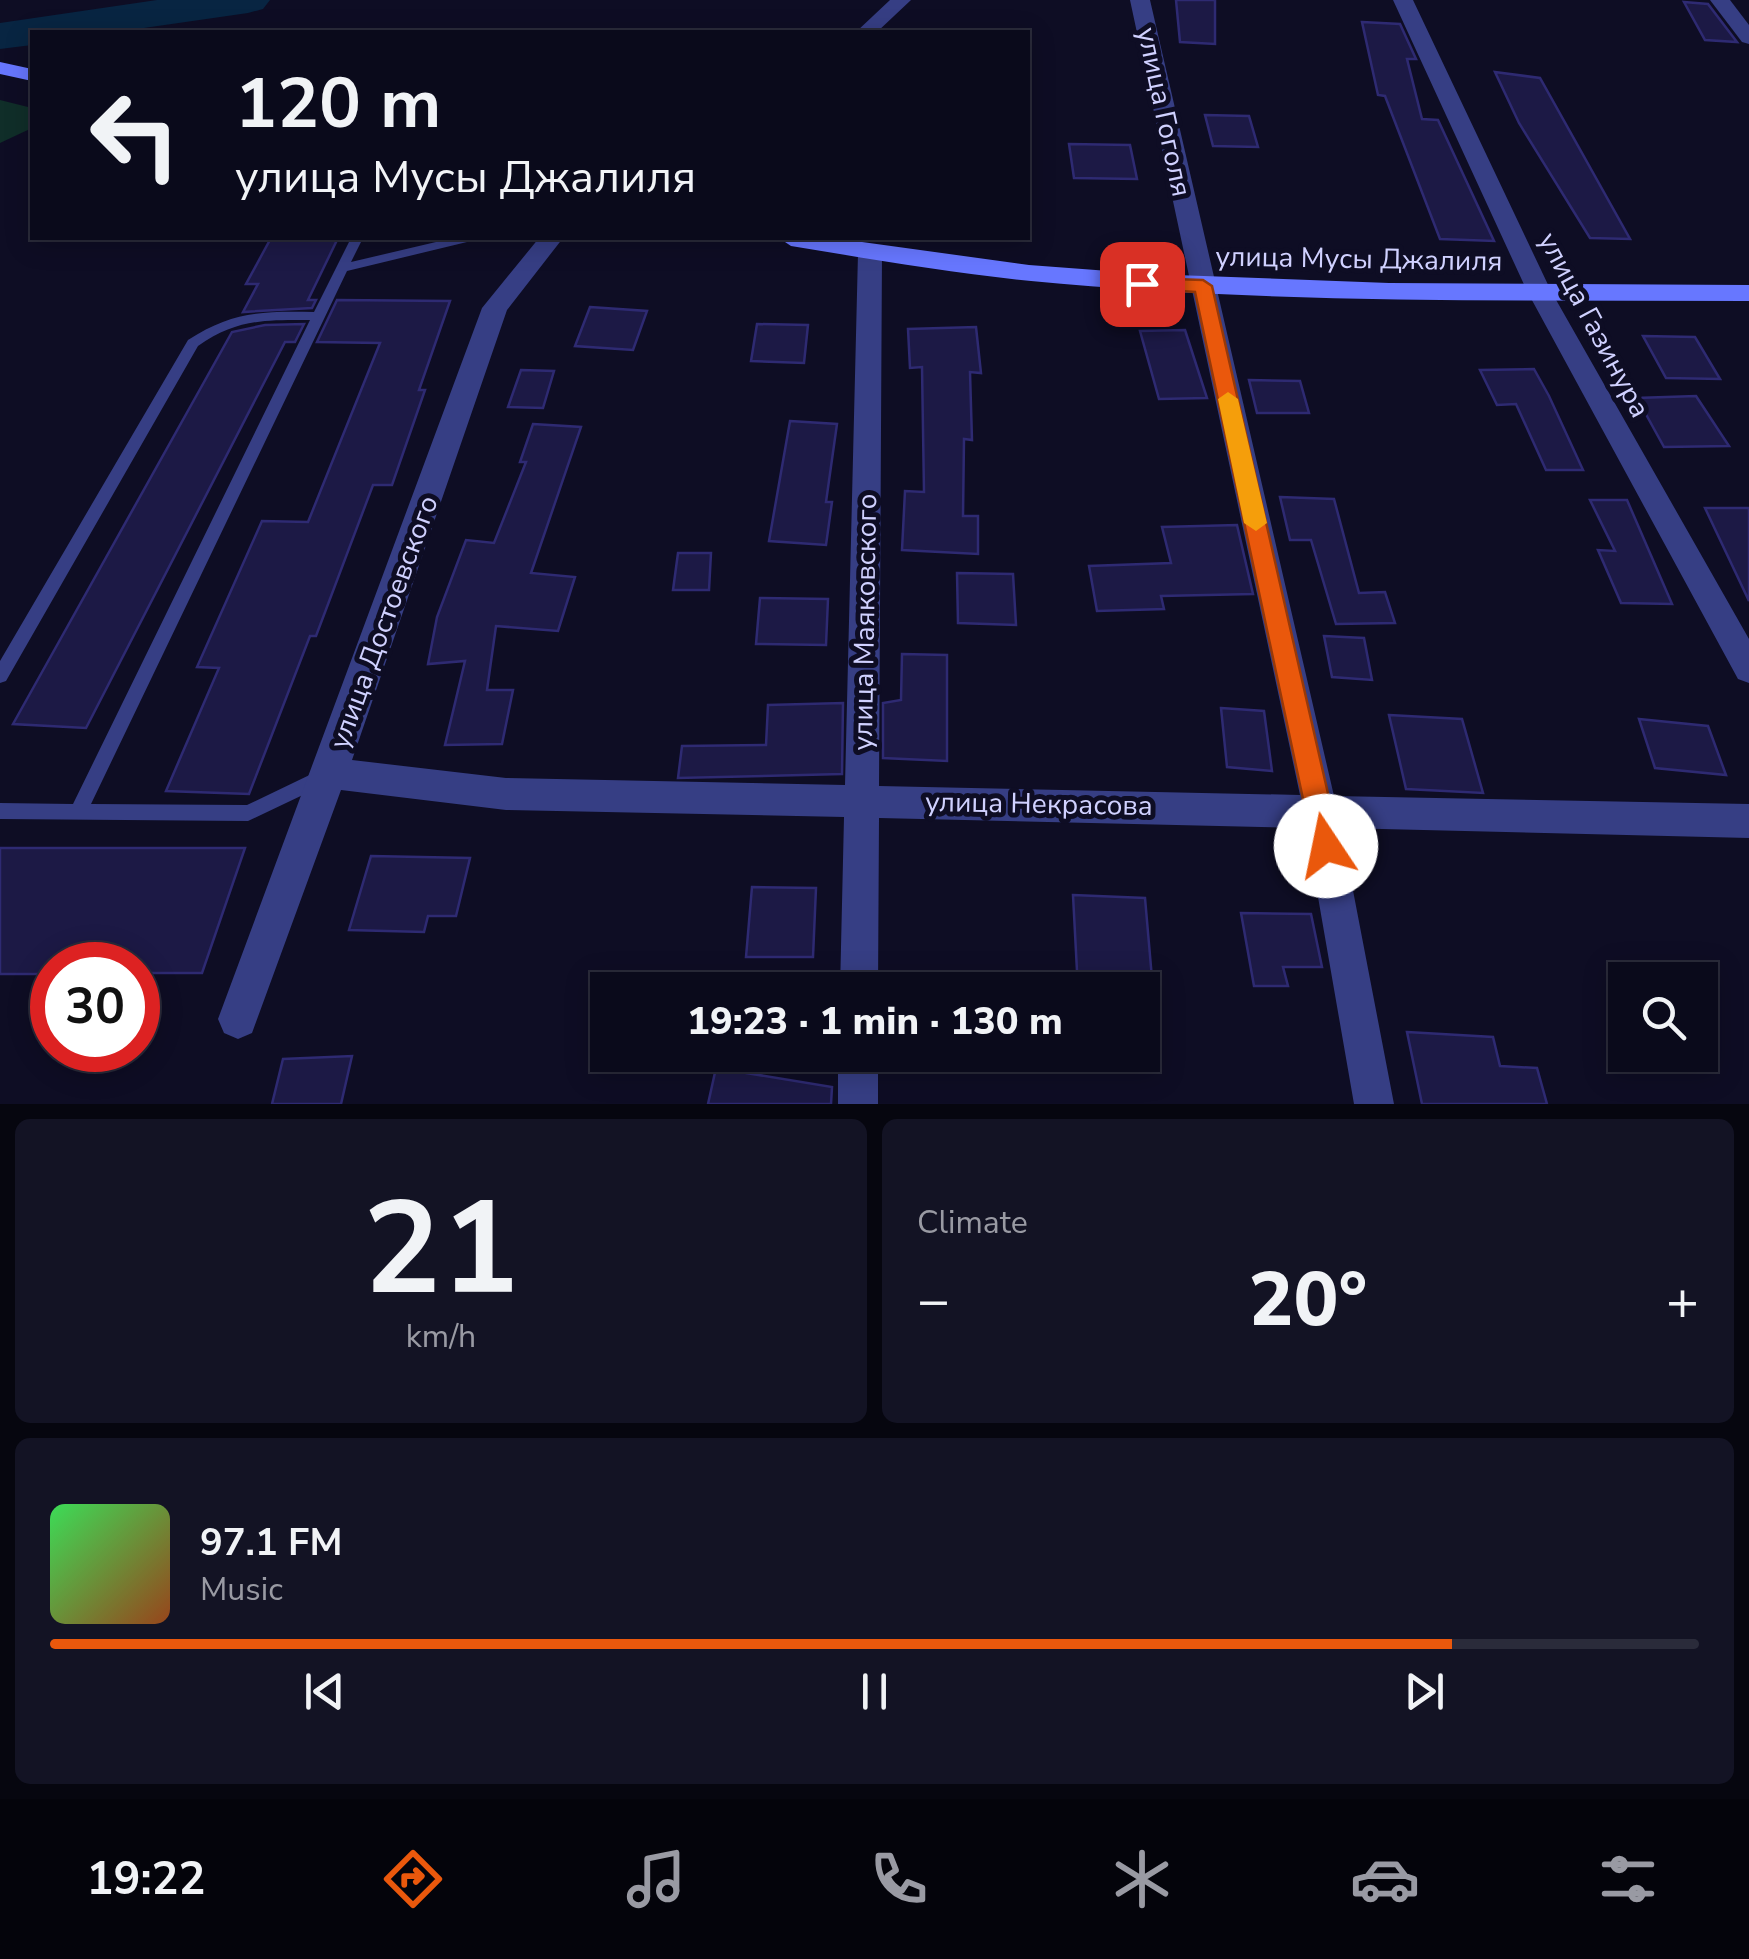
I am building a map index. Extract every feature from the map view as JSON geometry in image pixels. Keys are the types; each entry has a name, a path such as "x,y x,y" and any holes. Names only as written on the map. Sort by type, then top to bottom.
{"main road":[{"path":"0,68 30,75"},
{"name":"улица Мусы Джалиля","path":"802,240 870,253 1111,282 1749,293"}],"street":[{"path":"868,30 902,0"},
{"name":"улица Гоголя","path":"1140,0 1320,809 1374,1104"},
{"name":"улица Газинура","path":"1403,0 1539,291 1749,669"},
{"path":"1720,0 1749,38"},
{"name":"улица Достоевского","path":"238,1019 496,308 549,240"},
{"name":"улица Маяковского","path":"859,972 870,253"},
{"name":"улица Некрасова","path":"330,773 506,794 1749,821"},
{"path":"858,1072 858,1104"}],"lane":[{"path":"78,812 356,240"},
{"path":"342,268 459,240"},
{"path":"0,676 192,343 219,324 254,316 319,316"},
{"path":"0,812 248,813 330,773"}],"green space":[{"path":"0,100 30,108 30,129 0,143"}],"building":[{"path":"1176,0 1215,0 1215,44 1180,42"},
{"path":"1684,2 1708,4 1737,42 1705,40"},
{"path":"1362,22 1400,24 1416,59 1407,59 1422,119 1438,120 1494,241 1440,239 1385,96 1378,95"},
{"path":"1495,72 1540,78 1630,239 1590,238 1519,123"},
{"path":"1205,115 1249,116 1258,147 1213,146"},
{"path":"1069,144 1130,145 1137,179 1074,178"},
{"path":"270,240 337,240 308,300 316,300 312,308 243,312 258,284 246,284"},
{"path":"337,300 450,301 392,485 373,485 316,636 310,636 249,794 166,791 219,668 197,667 262,521 308,522 380,343 317,342"},
{"path":"590,307 647,311 633,350 575,346"},
{"path":"304,324 295,342 285,342 86,728 13,724 232,332 265,325"},
{"path":"757,324 808,325 804,363 751,361"},
{"path":"976,327 981,373 970,372 972,440 964,439 963,516 978,516 978,554 902,550 905,491 924,492 922,367 910,368 908,329"},
{"path":"1185,330 1207,398 1159,399 1140,331"},
{"path":"1643,336 1695,337 1720,379 1666,378"},
{"path":"1534,369 1583,470 1546,470 1516,404 1497,405 1480,370"},
{"path":"521,370 554,371 543,408 508,407"},
{"path":"1249,380 1300,381 1309,413 1257,413"},
{"path":"1696,396 1729,446 1664,447 1637,398"},
{"path":"790,421 837,424 826,502 832,502 826,545 769,541"},
{"path":"533,424 581,427 531,573 575,577 558,631 496,626 487,690 513,690 502,744 445,745 465,661 428,664 437,617 466,540 494,543 526,462 520,462"},
{"path":"1280,497 1334,499 1359,593 1385,592 1395,623 1336,624 1311,540 1290,540"},
{"path":"1590,500 1627,500 1672,604 1621,603 1598,550 1615,551"},
{"path":"1705,508 1749,508 1749,601"},
{"path":"1237,525 1253,594 1161,596 1164,609 1097,611 1089,566 1171,563 1162,527"},
{"path":"678,553 711,553 709,590 673,590"},
{"path":"957,573 1013,574 1016,625 958,623"},
{"path":"760,598 828,599 826,645 756,644"},
{"path":"1324,636 1364,638 1372,680 1332,677"},
{"path":"902,654 947,655 947,761 883,758 883,703 901,700"},
{"path":"843,703 842,774 678,778 682,746 766,745 768,705"},
{"path":"1221,708 1264,711 1272,771 1227,767"},
{"path":"1389,715 1462,719 1483,793 1406,789"},
{"path":"1639,719 1708,726 1726,775 1655,768"},
{"path":"0,848 245,848 202,973 160,973 160,942 30,942 30,974 0,974"},
{"path":"371,856 470,858 456,916 428,916 424,932 349,930"},
{"path":"752,887 816,888 813,957 746,957"},
{"path":"1073,895 1145,898 1151,972 1077,972"},
{"path":"1241,913 1311,914 1322,967 1283,967 1288,986 1254,986"},
{"path":"1407,1032 1493,1037 1500,1066 1537,1068 1547,1104 1422,1104"},
{"path":"352,1056 341,1104 272,1104 283,1059"},
{"path":"715,1072 740,1072 832,1087 831,1104 708,1104"}],"waterway":[{"path":"41,30 248,0"},
{"path":"0,36 30,32"}],"slow traffic":[{"path":"1228,399 1256,523"}],"route":[{"path":"1142,284 1203,286 1326,846"}]}
